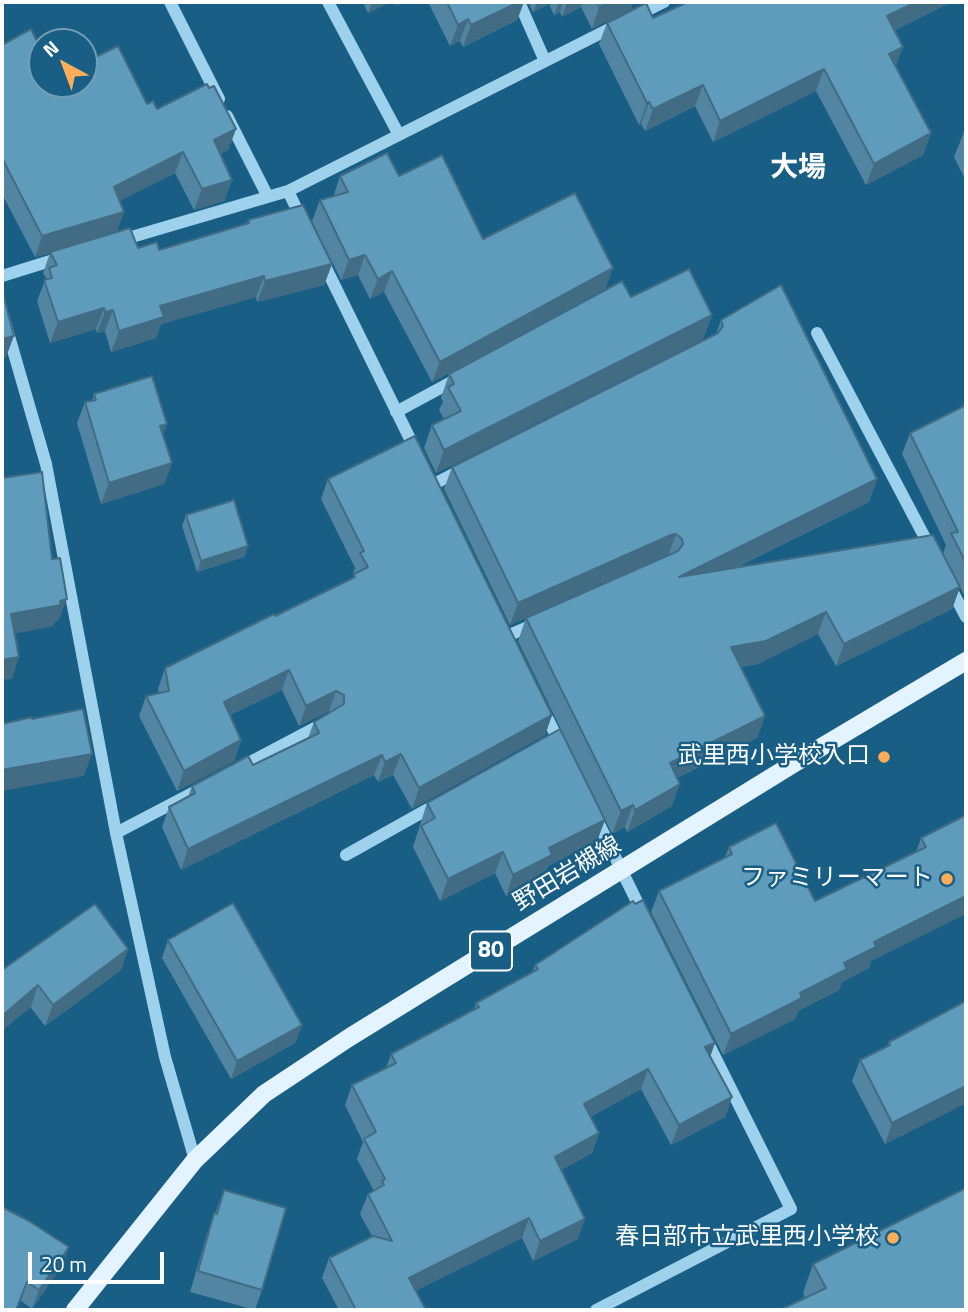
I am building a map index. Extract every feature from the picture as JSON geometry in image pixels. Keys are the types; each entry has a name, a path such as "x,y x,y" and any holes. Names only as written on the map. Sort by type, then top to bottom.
{"main road":[{"name":"野田岩槻線","path":"75,1310 195,1160 264,1094 350,1037 793,764 966,661"}],"street":[{"path":"170,2 268,197"},
{"path":"328,2 399,135"},
{"path":"519,2 545,61"},
{"path":"108,244 288,191 664,2"},
{"path":"288,191 312,240"},
{"path":"318,252 429,479 470,466"},
{"path":"2,276 68,256"},
{"path":"2,312 46,464 116,833 165,1057 195,1160"},
{"path":"817,333 966,617"},
{"path":"396,412 469,373"},
{"path":"507,636 543,620"},
{"path":"534,693 551,741 568,762"},
{"path":"116,833 329,720"},
{"path":"346,855 451,796"},
{"path":"586,798 652,931"},
{"path":"596,1310 791,1209 700,1028"}],"building":[{"path":"447,2 519,2 471,25 468,19 458,25"},
{"path":"597,2 610,2 599,7"},
{"path":"688,2 916,2 887,16 903,47 889,54 931,133 874,164 824,69 720,121 703,85 653,109 649,102 647,103 607,23 646,3 653,18"},
{"path":"28,31 28,98 98,98 98,56 118,46 147,104 153,101 157,109 207,84 209,88 214,86 236,129 214,140 232,180 202,189 183,152 114,187 124,212 42,236 2,158 2,45"},
{"path":"387,153 399,176 442,155 483,239 575,193 613,268 440,362 392,271 378,279 365,255 349,260 320,200 348,192 340,176"},
{"path":"303,205 332,264 265,281 264,276 160,306 164,317 119,331 113,310 105,312 104,308 58,322 44,280 52,278 49,268 57,265 50,252 130,228 138,248 157,242 159,250"},
{"path":"689,269 712,315 444,450 432,425 461,411 448,387 454,384 449,374 622,281 631,297"},
{"path":"781,285 877,479 679,577 933,535 960,587 844,644 826,612 766,641 731,647 765,716 670,763 680,784 635,810 633,805 621,811 526,618 678,551 683,544 682,539 676,534 671,535 518,603 452,467 718,333 723,326 721,320"},
{"path":"2,290 14,336 2,339"},
{"path":"152,376 167,424 160,426 172,463 109,483 85,402 96,400 94,394"},
{"path":"966,405 966,563 951,533 958,532 910,433"},
{"path":"415,436 552,715 419,788 401,754 385,762 382,755 188,849 169,807 195,793 192,786 248,756 253,765 319,733 314,722 344,704 344,695 336,691 306,706 289,670 224,702 241,740 184,771 146,696 169,691 165,668 355,577 354,574 368,567 360,553 364,551 328,479"},
{"path":"42,472 52,559 60,558 67,599 60,601 61,605 11,614 19,657 2,660 2,478"},
{"path":"234,500 248,546 201,561 186,515"},
{"path":"83,709 92,754 2,770 2,724"},
{"path":"560,729 605,820 549,848 552,855 513,875 503,852 448,879 421,826 435,818 427,803"},
{"path":"966,815 966,896 874,942 876,947 844,963 847,969 800,993 802,998 731,1034 659,891 732,854 729,847 776,823 815,901 926,847 921,838"},
{"path":"643,900 715,1043 705,1047 732,1097 679,1125 648,1069 584,1104 599,1133 555,1157 585,1219 540,1241 529,1218 409,1278 426,1310 356,1310 329,1258 373,1236 392,1241 368,1194 384,1185 382,1181 385,1179 364,1139 376,1132 352,1085 396,1063 391,1054 479,1007 476,1003 538,969 535,965 633,901 635,904"},
{"path":"233,903 302,1025 237,1061 168,940"},
{"path":"95,904 128,949 53,1005 38,985 2,1016 2,970"},
{"path":"966,1001 966,1086 892,1123 860,1060"},
{"name":"春日部市立武里西小学校","path":"966,1188 966,1310 780,1310 826,1288 813,1264"},
{"path":"224,1190 286,1208 262,1290 198,1271 214,1213 217,1214"},
{"path":"2,1207 69,1247 39,1290 27,1282 16,1310 2,1310"}],"place":[{"name":"武里西小学校入口","path":"884,757"},
{"name":"ファミリーマート","path":"947,879"},
{"name":"春日部市立武里西小学校","path":"893,1238"}],"district":[{"name":"大場","path":"798,169"}]}
